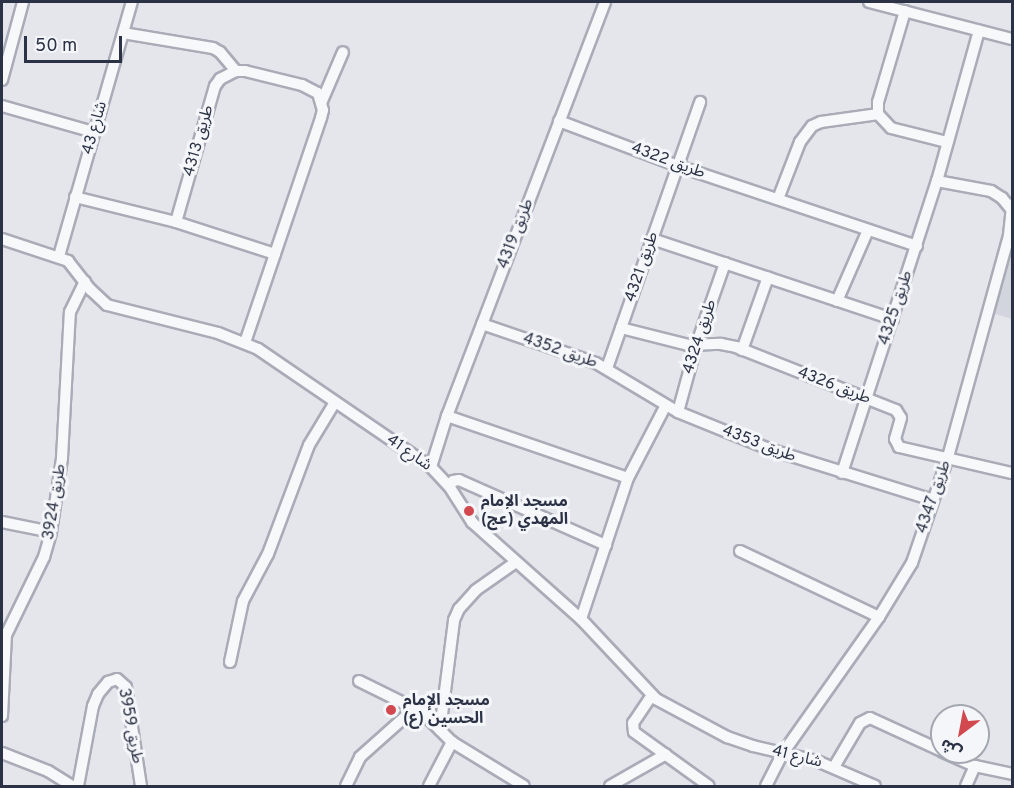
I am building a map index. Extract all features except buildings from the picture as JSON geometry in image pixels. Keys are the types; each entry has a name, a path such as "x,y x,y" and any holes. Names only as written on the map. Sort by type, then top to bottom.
{"street":[{"path":"2,80 23,2"},
{"name":"شارع 43","path":"59,256 132,2"},
{"name":"طريق 4319","path":"431,467 447,416 605,2"},
{"path":"869,2 1012,39"},
{"path":"905,11 878,102 878,114 891,128 947,142"},
{"name":"طريق 4325","path":"842,473 917,246 979,31"},
{"path":"123,33 213,48 220,52 236,71 311,87 322,101"},
{"path":"245,343 321,118 322,101 343,52"},
{"name":"طريق 4313","path":"176,222 215,86 220,79 236,71"},
{"name":"طريق 4321","path":"608,368 700,102"},
{"path":"2,106 93,132"},
{"path":"778,199 800,141 812,126 820,122 878,114"},
{"name":"طريق 4322","path":"560,121 678,166 917,246"},
{"name":"طريق 4347","path":"766,786 783,753 879,617 912,563 948,457 1009,235 1012,207 991,191 937,181"},
{"path":"75,197 176,222 275,254"},
{"path":"837,301 868,230"},
{"name":"شارع 41","path":"2,239 59,256 75,268 98,298 117,309 218,333 245,343 431,467 449,486 472,522 581,619 652,695 726,737 834,767 850,781 875,786"},
{"path":"652,239 893,320"},
{"name":"طريق 4324","path":"678,411 696,346 725,263"},
{"path":"742,350 768,277"},
{"name":"طريق 3924","path":"2,716 4,634 44,557 51,532 62,458 70,312 85,282"},
{"name":"طريق 4352","path":"482,324 608,368 666,405"},
{"name":"طريق 4326","path":"621,328 696,346 721,344 742,350 898,412 901,418 895,439 899,447 1012,473"},
{"path":"230,662 243,601 272,544 309,445 335,402"},
{"path":"581,619 628,478 666,405"},
{"name":"طريق 4353","path":"666,405 769,449 933,500"},
{"path":"447,416 628,478"},
{"path":"449,486 453,481 459,480 606,545"},
{"path":"2,522 51,532"},
{"path":"740,551 879,617"},
{"path":"440,730 454,620 459,609 476,590 516,562"},
{"name":"طريق 3959","path":"78,786 93,706 108,682 117,679 126,687 141,786"},
{"path":"359,681 415,708 430,718 452,742 524,786"},
{"path":"652,695 633,723 632,729 709,786"},
{"path":"346,786 360,757 415,708"},
{"name":"شارع 41","path":"834,767 860,723 870,718 930,746"},
{"path":"429,786 452,742"},
{"path":"2,753 48,771 72,786"},
{"path":"610,786 666,754"},
{"name":"شارع 41","path":"970,764 1012,774"},
{"path":"966,786 975,766"},
{"path":"689,786 695,776"}],"shaded area":[{"path":"1012,236 1012,319 992,313"}],"place":[{"name":"مسجد الإمام المهدي (عج)","path":"469,511"},
{"name":"مسجد الإمام الحسين (ع)","path":"391,710"}]}
